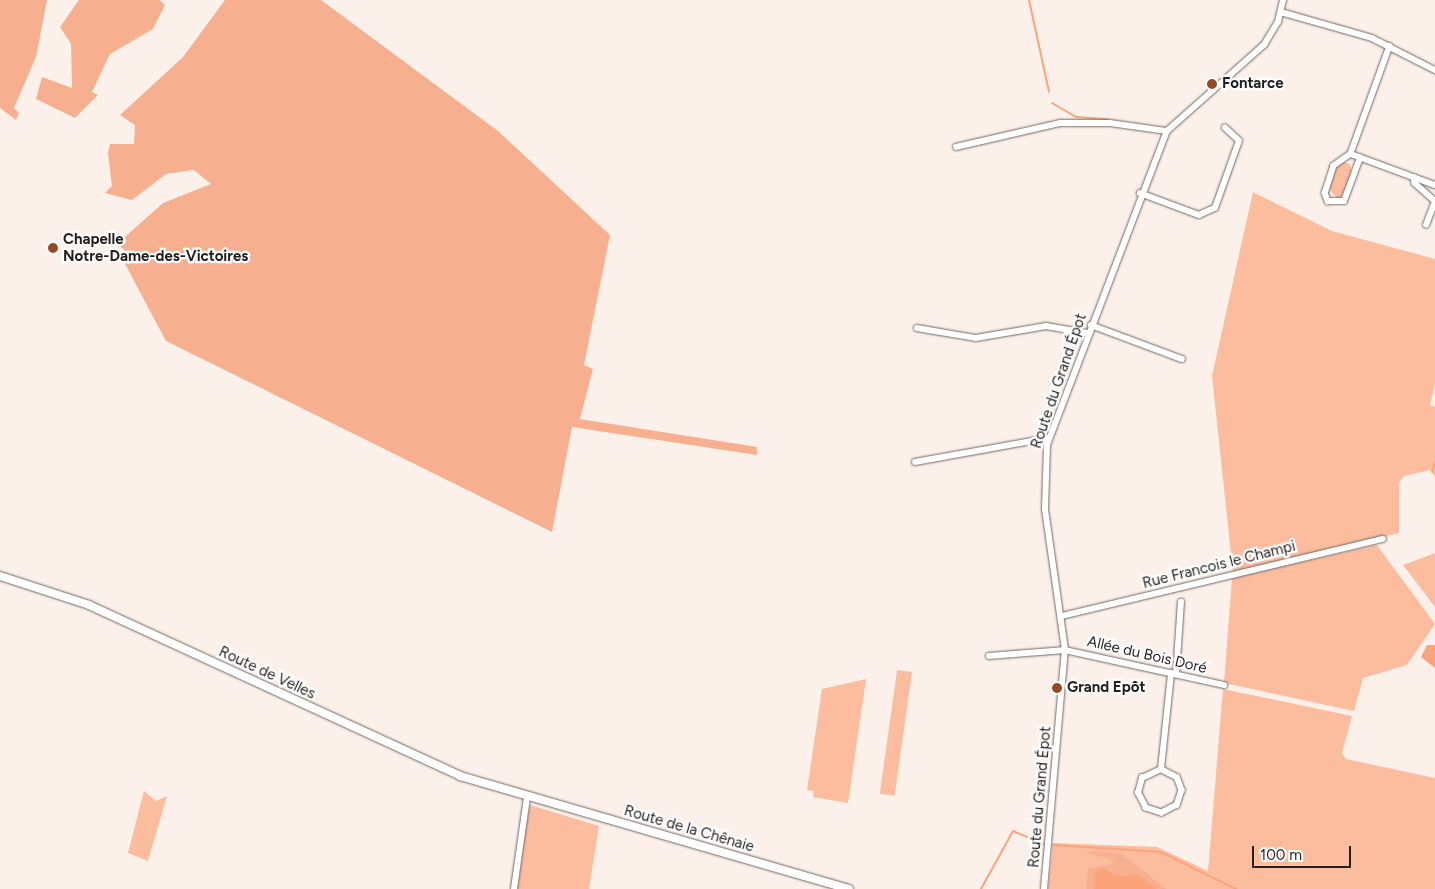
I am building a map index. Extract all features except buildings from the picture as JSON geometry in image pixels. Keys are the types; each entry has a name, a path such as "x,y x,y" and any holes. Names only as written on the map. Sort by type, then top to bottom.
{"main road":[{"name":"Route de Velles","path":"0,576 88,605 422,761 524,797"},
{"name":"Route de la Chênaie","path":"524,797 849,889"}],"street":[{"name":"Route du Grand Épot","path":"1044,889 1065,650 1062,616 1045,509 1049,438 1140,193 1167,131 1264,45 1281,12 1283,0"},
{"path":"1281,12 1390,46 1435,70"},
{"path":"1360,158 1344,201 1328,201 1325,193 1334,166 1351,154 1390,46"},
{"path":"956,146 1060,123 1110,123 1167,131"},
{"path":"1140,193 1199,215 1215,208 1239,141 1225,128"},
{"path":"1351,154 1435,185"},
{"path":"1414,178 1414,184 1435,202 1426,225"},
{"path":"1091,325 1182,359"},
{"path":"917,328 976,338 1046,326 1088,333"},
{"path":"914,462 1049,438"},
{"name":"Rue Francois le Champi","path":"1062,616 1383,538"},
{"path":"1161,769 1181,602"},
{"name":"Allée du Bois Doré","path":"989,656 1065,650 1224,685"},
{"path":"1161,769 1177,777 1182,790 1177,806 1162,814 1146,808 1138,793 1142,778 1161,769"},
{"path":"514,889 524,797"}],"shaded area":[{"path":"0,0 47,0 36,57 14,108 19,113 16,120 0,108"},
{"path":"79,0 160,0 165,5 153,29 110,54 92,92 98,95 75,118 36,99 42,77 72,88 71,44 60,27"},
{"path":"225,0 321,0 498,131 610,235 584,365 593,369 580,419 757,447 757,455 572,427 552,532 166,341 124,262 127,252 117,244 163,203 211,184 194,170 166,174 132,200 105,193 112,186 108,153 110,144 134,144 135,125 120,115 183,57"},
{"path":"1343,162 1350,164 1352,173 1344,195 1338,199 1329,189 1336,167"},
{"path":"1253,192 1332,231 1435,259 1435,384 1430,405 1435,407 1435,477 1430,470 1404,476 1399,483 1399,533 1233,573 1212,376"},
{"path":"1377,545 1435,624 1407,665 1363,678 1354,711 1224,683 1232,578"},
{"path":"1435,553 1435,607 1403,565"},
{"path":"1427,645 1435,645 1435,668 1421,657"},
{"path":"897,670 912,672 895,796 880,794"},
{"path":"866,679 848,803 813,797 814,791 807,790 822,689"},
{"path":"1223,689 1352,716 1342,753 1346,759 1435,778 1435,889 1048,889 1053,843 1157,847 1208,871"},
{"path":"144,791 156,801 167,796 148,861 128,853"},
{"path":"530,805 599,826 589,889 516,889"},
{"path":"1091,851 1122,854 1166,889 1157,889 1138,874 1121,876 1110,870 1094,878 1094,889 1086,889 1088,868 1114,864 1110,859 1086,853"},
{"path":"1103,868 1121,876 1138,874 1157,889 1094,889 1095,872"}],"waterway":[{"path":"1029,0 1049,92"},
{"path":"1052,103 1076,117 1108,119"},
{"path":"1432,472 1435,462"},
{"path":"981,889 1013,831 1044,844"},
{"path":"1053,845 1161,852 1236,889"}],"place":[{"name":"Fontarce","path":"1212,84"},
{"name":"Chapelle Notre-Dame-des-Victoires","path":"53,248"},
{"name":"Grand Epôt","path":"1057,688"}]}
